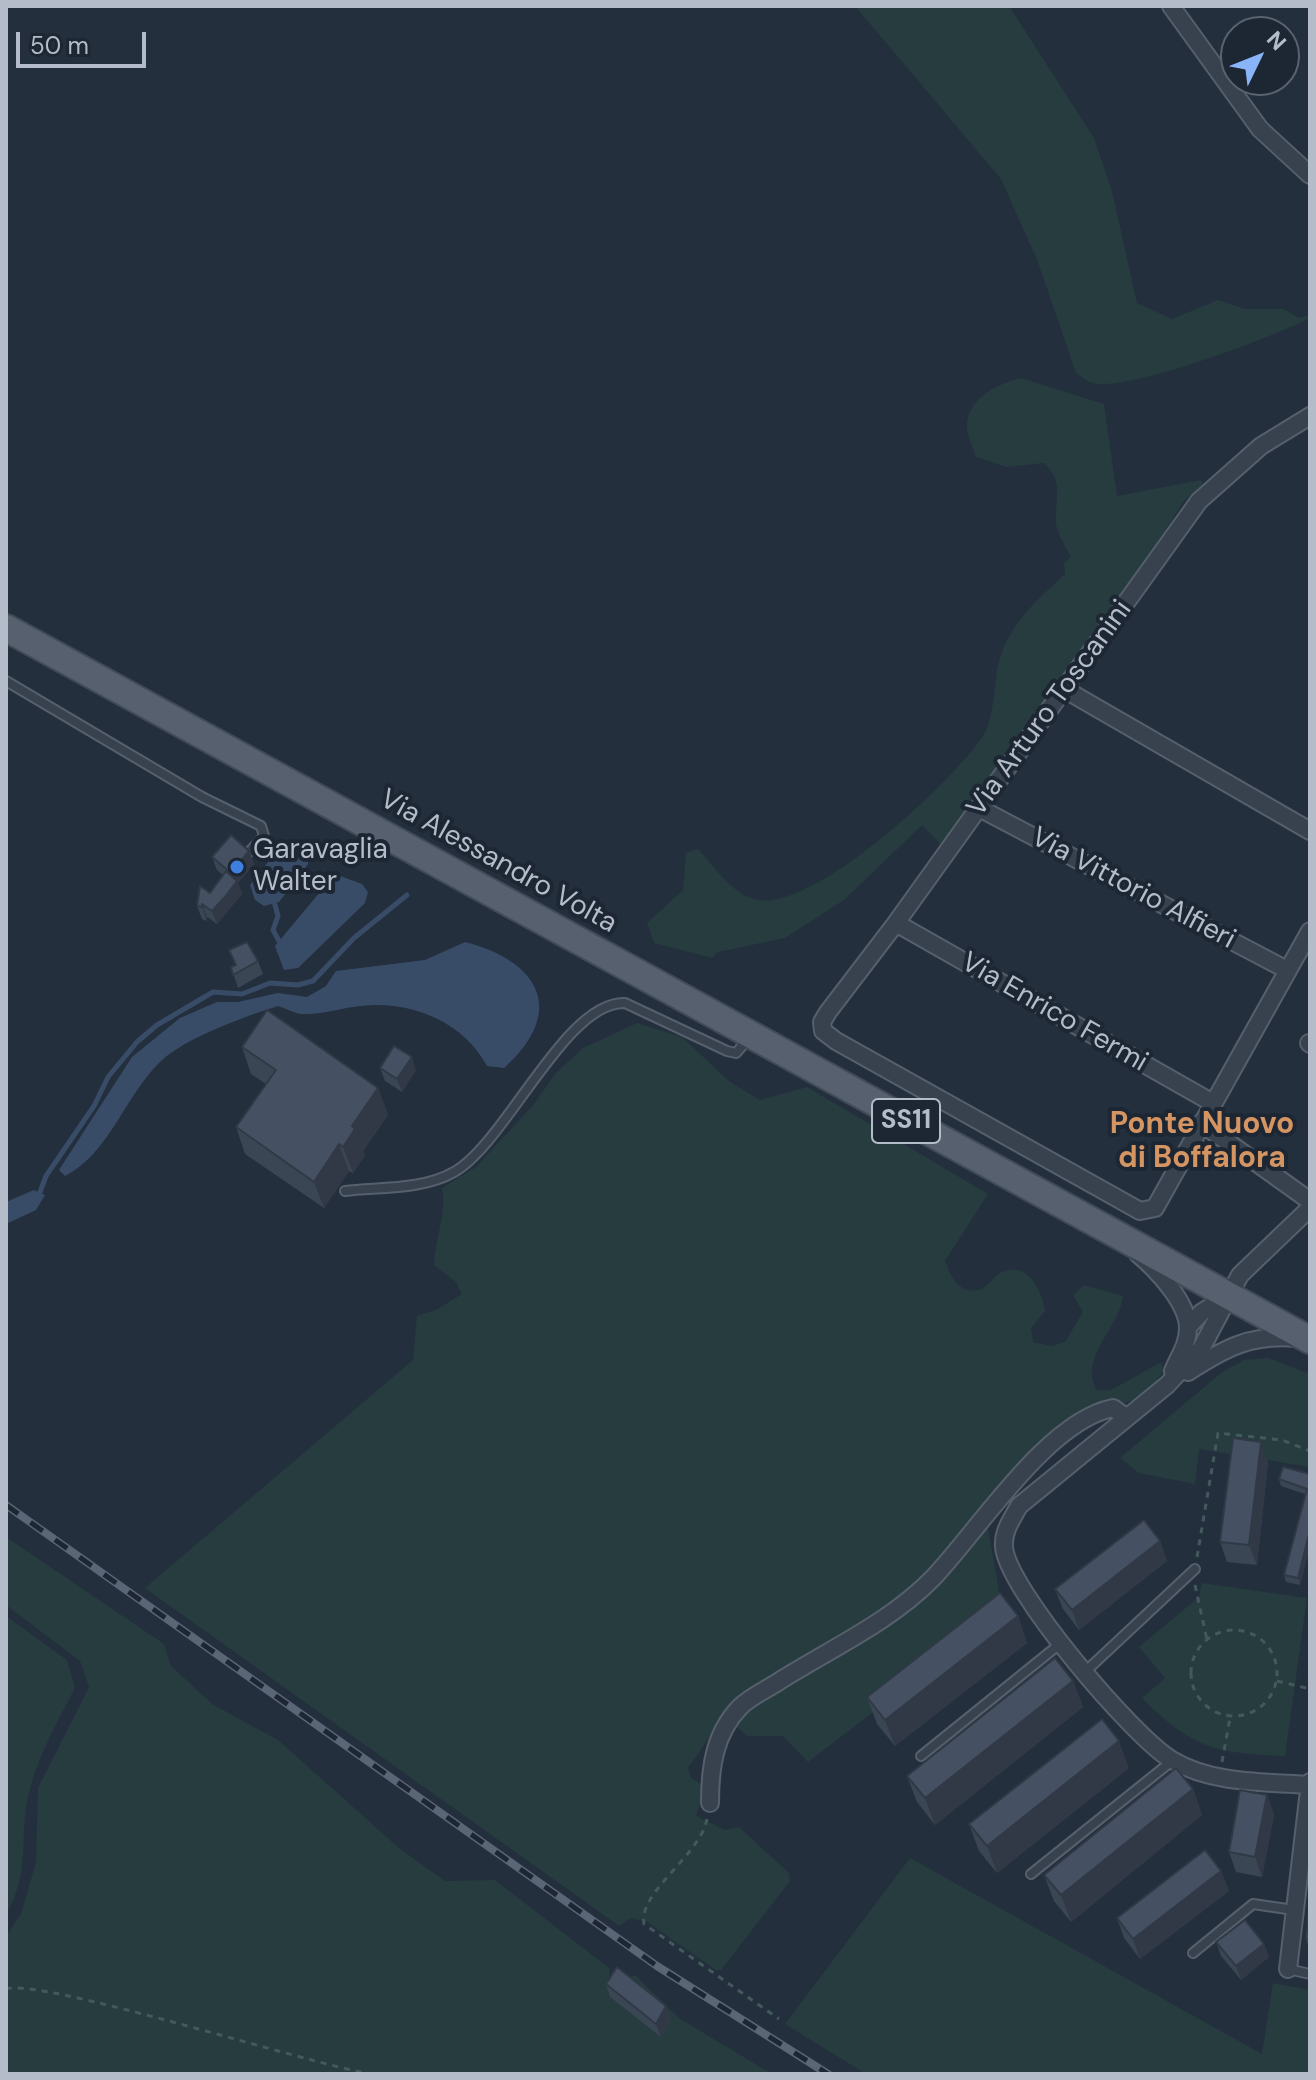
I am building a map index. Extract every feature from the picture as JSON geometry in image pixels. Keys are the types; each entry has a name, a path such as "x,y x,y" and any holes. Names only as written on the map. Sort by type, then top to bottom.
{"main road":[{"name":"Via Alessandro Volta","path":"6,628 1309,1339"}],"street":[{"path":"1171,6 1260,129 1310,175"},
{"name":"Via Arturo Toscanini","path":"976,1119 823,1031 822,1022 1199,501 1261,446 1310,416"},
{"path":"1064,689 1310,831"},
{"name":"Via Vittorio Alfieri","path":"979,808 1287,970"},
{"name":"Via Enrico Fermi","path":"896,923 1211,1102"},
{"path":"961,1150 976,1119 1140,1211 1155,1208 1211,1102 1310,931"},
{"path":"1201,1123 1310,1201"},
{"path":"1167,1385 1201,1349 1240,1275 1310,1208"},
{"path":"1109,1231 1143,1258 1168,1286 1181,1305 1189,1326 1186,1346 1167,1385"},
{"path":"1189,1326 1202,1312 1228,1296"},
{"path":"1288,1969 1295,1910 1305,1868 1310,1784 1220,1778 1172,1760 1143,1737 1062,1643 1008,1567 1004,1545 1007,1528 1019,1506 1167,1385 1221,1349 1247,1339 1309,1339"},
{"path":"710,1803 710,1769 720,1736 741,1706 892,1614 933,1578 1016,1481 1058,1439 1099,1411 1113,1408 1127,1418"}],"lane":[{"path":"6,681 202,797 230,808 261,826 264,836 249,852"},
{"path":"345,1191 432,1181 453,1173 470,1161 536,1075 586,1020 611,1003 625,1003 727,1051 736,1053 751,1037"},
{"path":"1086,1671 1195,1569"},
{"path":"921,1756 1062,1643"},
{"path":"1031,1874 1172,1760"},
{"path":"1193,1953 1253,1904 1295,1910"},
{"path":"1288,1969 1310,1974"}],"path":[{"path":"1207,1640 1195,1588 1195,1569 1218,1433 1282,1440 1310,1451"},
{"path":"1228,1630 1251,1633 1269,1647 1277,1681 1265,1704 1255,1712 1230,1717 1211,1710 1192,1686 1194,1656 1207,1640 1228,1630"},
{"path":"1277,1681 1310,1689"},
{"path":"1220,1778 1230,1717"},
{"path":"710,1803 706,1825 690,1853 646,1905 644,1924 779,2019"},
{"path":"6,1989 16,1985 68,1996 368,2073 427,2074"}],"green space":[{"path":"855,6 1009,6 1094,138 1112,191 1137,303 1172,319 1218,300 1245,309 1283,309 1299,318 1310,315 1310,318 1235,349 1135,380 1092,383 1076,373 1038,262 1001,179"},
{"path":"1021,378 1104,404 1117,496 1201,480 1203,484 1183,502 1127,594 944,848 922,825 844,900 785,938 718,952 712,958 654,943 647,923 683,890 686,853 698,849 729,883 751,898 776,899 806,889 877,842 911,813 967,757 983,736 992,712 998,665 1009,638 1024,615 1065,574 1064,563 1071,557 1056,526 1056,483 1044,463 1007,467 976,457 969,438 968,416 978,400 994,388"},
{"path":"637,1023 682,1037 730,1082 760,1100 807,1087 988,1194 945,1261 953,1279 967,1290 984,1288 997,1275 1010,1270 1018,1270 1032,1279 1045,1311 1031,1328 1033,1342 1052,1346 1065,1342 1083,1312 1073,1295 1084,1285 1123,1296 1115,1319 1096,1354 1093,1378 1097,1390 1111,1390 1161,1362 1164,1371 1149,1389 1133,1400 1091,1409 987,1521 998,1583 999,1616 808,1762 783,1736 747,1736 725,1715 720,1721 688,1767 691,1778 706,1787 696,1816 725,1830 739,1827 789,1873 790,1881 721,1970 716,1970 647,1922 631,1918 619,1926 145,1588 413,1360 417,1316 436,1310 462,1294 456,1282 434,1265 443,1207 442,1188 476,1167 534,1104 556,1073 583,1048"},
{"path":"1268,1358 1310,1374 1310,1467 1199,1449 1195,1484 1139,1473 1120,1458 1221,1373 1244,1360"},
{"path":"6,1537 164,1644 171,1666 212,1704 278,1740 399,1848 445,1881 495,1880 609,1968 610,1983 635,1975 679,2018 772,2074 6,2074 6,1936 21,1914 36,1862 38,1788 89,1687 80,1661 6,1605"},
{"path":"1202,1583 1307,1598 1285,1756 1240,1753 1206,1745 1176,1728 1142,1698 1165,1678 1139,1647 1199,1597"},
{"path":"6,1616 67,1660 75,1688 49,1738 33,1778 26,1808 22,1868 6,1914"},
{"path":"910,1858 1262,2054 1273,1983 1310,1990 1310,2074 866,2074 785,2024"}],"water":[{"path":"286,846 308,857 308,864 279,902 264,906 255,900 250,885 279,848"},
{"path":"335,874 362,884 368,892 365,903 298,968 284,970 275,946"},
{"path":"465,942 511,962 527,975 536,991 539,1008 535,1027 524,1047 504,1068 487,1066 467,1039 454,1029 408,1008 365,1005 301,1014 278,1006 216,1029 172,1052 137,1090 94,1153 65,1176 59,1170 132,1057 180,1018 217,1002 238,1002 278,993 307,997 326,986 336,971 425,960"},
{"path":"34,1190 45,1195 36,1210 6,1224 6,1202"}],"building":[{"path":"231,835 249,851 231,873 212,857"},
{"path":"226,871 237,881 224,898 212,911 202,904 202,907 197,906 200,886 210,893"},
{"path":"247,942 258,961 233,975 231,967 236,965 229,950"},
{"path":"267,1010 378,1088 352,1126 355,1129 343,1147 339,1144 314,1182 236,1127 276,1070 242,1047"},
{"path":"394,1046 412,1057 397,1079 380,1068"},
{"path":"1233,1438 1261,1442 1249,1545 1220,1542"},
{"path":"1283,1467 1310,1474 1310,1530 1298,1578 1284,1575 1307,1489 1279,1479"},
{"path":"1144,1520 1160,1541 1072,1610 1055,1589"},
{"path":"1000,1593 1018,1616 885,1720 867,1697"},
{"path":"1055,1658 1073,1681 925,1798 907,1776"},
{"path":"1102,1719 1119,1741 987,1846 969,1824"},
{"path":"1176,1768 1193,1789 1061,1895 1044,1875"},
{"path":"1240,1790 1267,1795 1255,1857 1229,1852"},
{"path":"1205,1850 1221,1871 1133,1939 1117,1918"},
{"path":"1310,1902 1310,1940 1306,1939"},
{"path":"1245,1920 1264,1944 1236,1966 1216,1942"},
{"path":"617,1967 666,2006 656,2024 606,1984"}],"waterway":[{"path":"40,1192 46,1176 94,1106 108,1077 137,1042 157,1025 213,992 242,994 270,983 298,985 313,981 354,938 407,895"},
{"path":"275,905 278,916 273,930 279,941"}],"railway":[{"path":"6,1505 657,1966 828,2074"}],"place":[{"name":"Garavaglia Walter","path":"237,867"}],"district":[{"name":"Ponte Nuovo di Boffalora","path":"1202,1142"}]}
